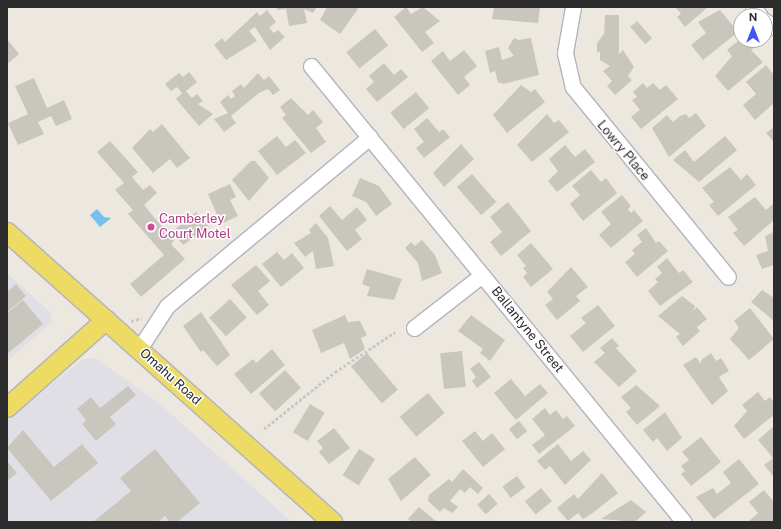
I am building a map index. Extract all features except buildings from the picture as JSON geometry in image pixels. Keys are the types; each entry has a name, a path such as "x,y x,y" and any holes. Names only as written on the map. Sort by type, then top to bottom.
{"main road":[{"name":"Omahu Road","path":"7,232 333,522"},
{"path":"7,407 106,319"}],"street":[{"name":"Lowry Place","path":"573,7 564,53 573,87 728,277"},
{"name":"Ballantyne Street","path":"311,66 684,522"},
{"path":"139,349 167,306 370,137"},
{"path":"414,328 482,275"}],"path":[{"path":"264,429 334,372 395,332"}],"shaded area":[{"path":"7,273 51,313 52,322 7,361"},
{"path":"95,358 160,404 292,522 7,522 7,420 83,359"}],"water":[{"path":"97,209 104,217 111,218 100,227 90,215"}],"place":[{"name":"Camberley Court Motel","path":"151,227"}]}
